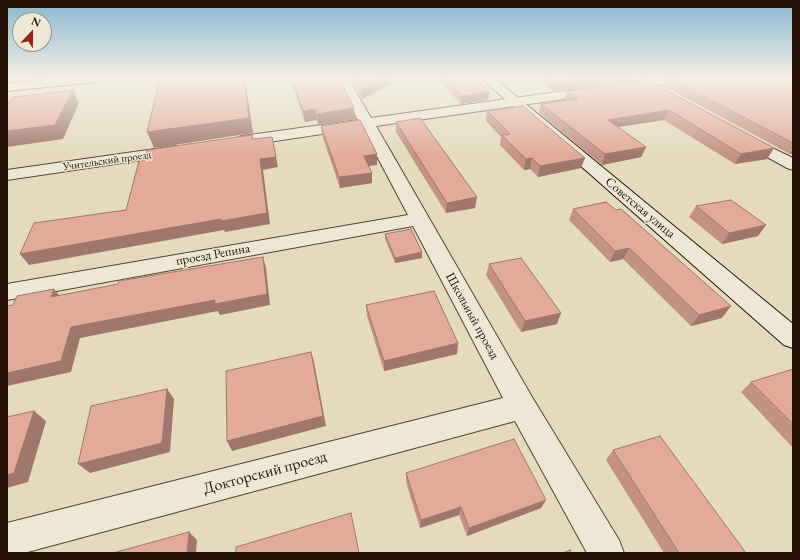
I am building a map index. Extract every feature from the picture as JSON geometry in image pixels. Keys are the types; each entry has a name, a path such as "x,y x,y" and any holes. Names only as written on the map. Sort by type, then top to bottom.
{"street":[{"name":"Школьный проезд","path":"357,104 522,406 606,553"},
{"path":"227,144 501,104"},
{"name":"Советская улица","path":"519,104 793,338"},
{"path":"732,131 793,166"},
{"name":"Учительский проезд","path":"7,175 187,149"},
{"path":"772,154 793,149"},
{"name":"проезд Репина","path":"7,292 419,219"},
{"name":"Докторский проезд","path":"7,540 522,406"}],"building":[{"path":"66,104 55,125 7,131 7,105"},
{"path":"154,104 247,104 249,118 147,132"},
{"path":"301,104 352,104 354,108 317,114 315,109 303,111"},
{"path":"541,104 692,104 774,148 741,154 669,110 608,120 646,147 605,154"},
{"path":"719,104 793,104 793,143"},
{"path":"523,106 585,158 540,166 532,158 526,159 502,135 510,134 487,111"},
{"path":"420,118 477,197 447,203 396,122"},
{"path":"360,120 377,154 364,156 372,173 339,177 321,126"},
{"path":"252,135 253,139 272,137 276,157 260,159 267,213 221,221 221,219 20,254 34,223 126,210 139,161 145,160 147,150"},
{"path":"731,200 766,225 729,233 696,206"},
{"path":"606,202 616,210 621,209 731,306 699,315 629,248 615,251 573,209"},
{"path":"411,229 422,252 395,258 385,234"},
{"path":"263,257 267,294 215,304 215,300 71,327 61,361 7,373 7,306 13,305 17,296 54,289 51,297 118,284 119,281"},
{"path":"521,258 561,313 525,321 489,264"},
{"path":"434,291 458,343 384,361 366,305"},
{"path":"311,352 323,416 227,441 226,371"},
{"path":"793,369 793,424 751,382"},
{"path":"167,389 162,443 78,464 91,406"},
{"path":"34,411 14,473 7,475 7,417"},
{"path":"660,436 746,553 679,553 613,450"},
{"path":"514,439 546,500 469,528 461,507 421,520 406,473"},
{"path":"351,513 359,553 236,553 236,547"},
{"path":"189,532 187,553 113,553"},
{"path":"570,550 571,553 563,553"}]}
